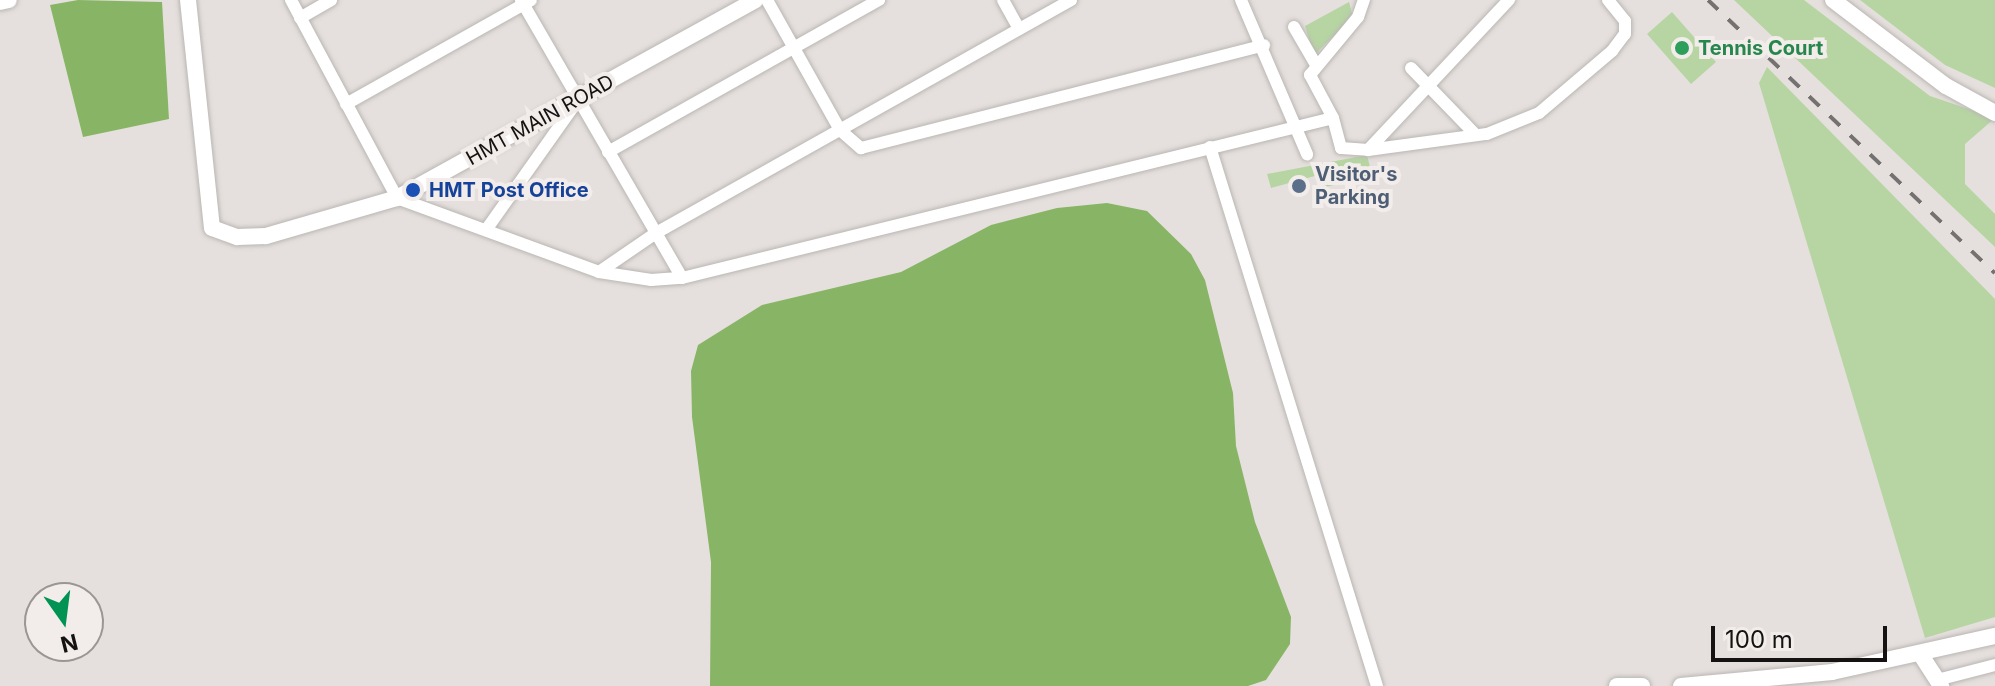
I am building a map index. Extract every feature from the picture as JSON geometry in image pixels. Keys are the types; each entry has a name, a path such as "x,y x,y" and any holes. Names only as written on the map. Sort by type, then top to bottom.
{"street":[{"path":"0,2 9,0"},
{"name":"HMT MAIN ROAD","path":"188,0 212,228 237,237 266,236 397,198 755,0"},
{"path":"291,0 397,198 599,272 651,280 682,278 1333,118"},
{"path":"300,18 331,0"},
{"path":"767,0 840,130 861,148 1264,45"},
{"path":"608,152 879,0"},
{"path":"1003,0 1019,29"},
{"path":"599,272 656,233 1071,0"},
{"path":"1241,0 1264,45 1299,127 1307,154"},
{"path":"1364,0 1358,17 1310,75 1333,118 1341,148 1368,150 1475,134 1539,113 1612,51 1625,34 1625,21 1608,0"},
{"path":"1368,150 1509,0"},
{"path":"1833,0 1946,86 1995,113"},
{"path":"346,104 525,1 578,100 682,278"},
{"path":"1294,27 1316,65"},
{"path":"1411,68 1475,134"},
{"path":"486,230 578,100"},
{"path":"1210,147 1377,686"},
{"path":"1681,686 1832,672 1921,655 1995,636"},
{"path":"1921,655 1939,683 1995,665"},
{"path":"1617,686 1642,686"}],"green space":[{"path":"78,0 162,2 169,119 83,137 50,5"},
{"path":"1734,0 1804,0 1930,96 1995,118 1965,144 1965,184 1995,214 1995,247"},
{"path":"1860,0 1995,0 1995,88 1945,65"},
{"path":"1349,2 1353,17 1314,55 1305,26"},
{"name":"Tennis Court","path":"1672,12 1716,62 1691,84 1647,34"},
{"path":"1767,67 1995,299 1995,617 1925,638 1759,83"},
{"path":"1367,155 1372,175 1326,187 1322,174 1271,188 1267,174"},
{"path":"1107,203 1147,211 1191,254 1205,280 1233,393 1236,446 1255,522 1291,617 1290,644 1266,680 1248,686 710,686 711,562 692,417 691,371 698,345 762,305 901,272 991,225 1057,208"}],"railway":[{"path":"1708,0 1995,273"}],"place":[{"name":"Tennis Court","path":"1682,48"},
{"name":"Visitor's Parking","path":"1299,186"},
{"name":"HMT Post Office","path":"413,190"}]}
